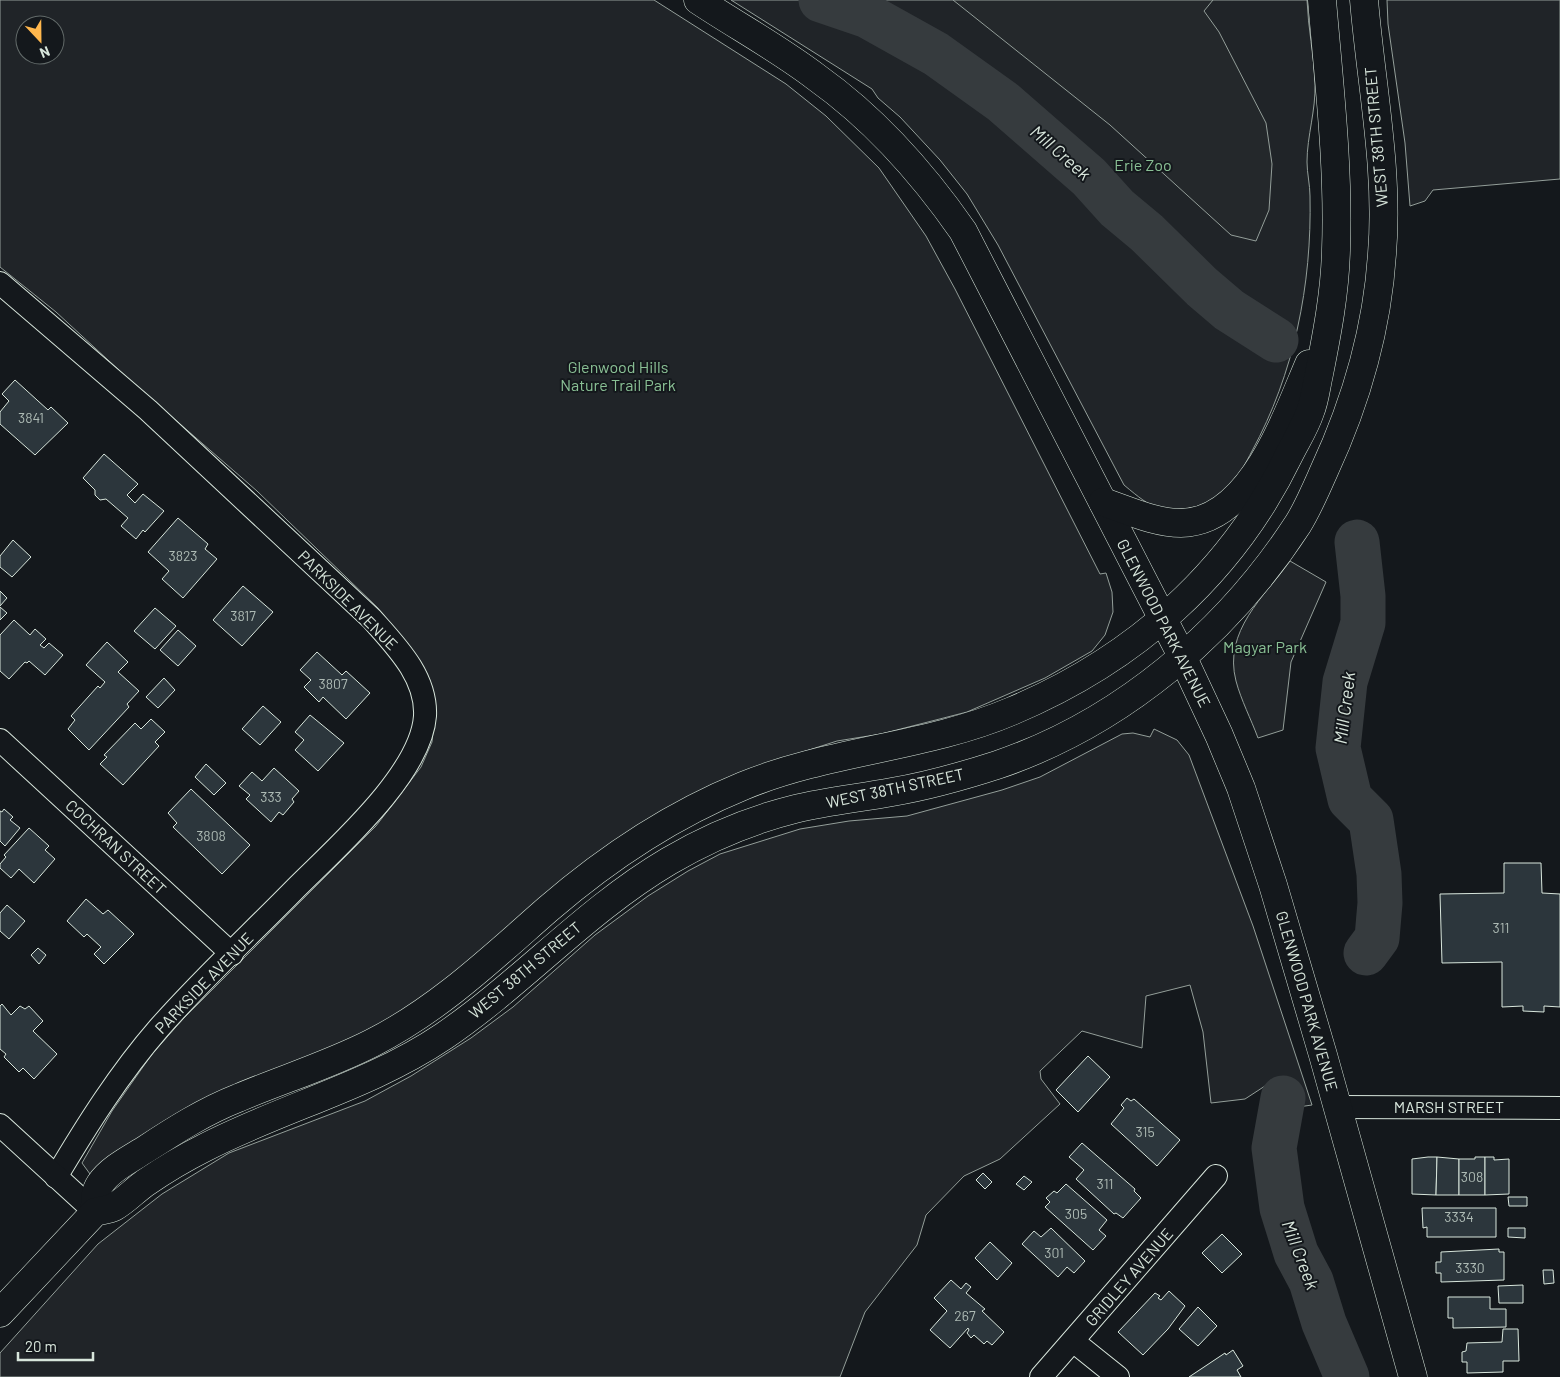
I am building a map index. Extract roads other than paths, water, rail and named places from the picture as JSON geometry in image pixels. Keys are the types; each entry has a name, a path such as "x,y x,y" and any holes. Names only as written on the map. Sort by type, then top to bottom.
{"main road":[{"name":"GLENWOOD PARK AVENUE","path":"698,0 768,43 844,98 891,141 934,189 963,231 1182,656 1219,734 1241,788 1282,914 1413,1377"},
{"name":"WEST 38TH STREET","path":"95,1212 96,1191 101,1182 118,1167 207,1112 237,1098 319,1068 375,1042 417,1016 480,970 551,906 595,872 684,813 745,785 786,771 933,738 1009,712 1036,700 1107,660 1164,621 1200,587 1247,529 1281,472 1311,410 1327,332 1336,251 1334,158 1322,0"},
{"name":"WEST 38TH STREET","path":"0,1312 95,1212 114,1207 166,1169 212,1144 366,1079 441,1038 508,986 606,904 686,852 715,837 770,816 799,808 932,784 1000,764 1030,752 1088,725 1120,706 1182,656 1226,615 1261,577 1300,520 1344,427 1362,373 1377,308 1383,249 1383,195 1380,144 1364,0"},
{"path":"1103,502 1154,519 1181,523 1203,520 1220,509 1245,487 1274,445 1310,362 1327,332"}],"street":[{"name":"PARKSIDE AVENUE","path":"0,283 148,410 372,620 405,657 419,684 425,702 423,726 416,749 402,773 343,842 160,1027 131,1062 106,1097 56,1177"},
{"name":"COCHRAN STREET","path":"0,740 232,954"},
{"name":"MARSH STREET","path":"1337,1107 1560,1108"},
{"path":"0,1125 95,1212"},
{"name":"GRIDLEY AVENUE","path":"1041,1377 1216,1176"},
{"path":"1073,1341 1118,1377"}],"waterway":[{"name":"Mill Creek","path":"821,0 868,16 936,54 1003,102 1089,177 1117,208 1147,233 1202,287 1229,310 1276,340"},
{"name":"Mill Creek","path":"1357,542 1363,596 1363,623 1345,682 1338,748 1350,799 1371,820 1379,874 1380,903 1377,938 1366,953"},
{"name":"Mill Creek","path":"1283,1098 1274,1148 1282,1208 1296,1253 1311,1281 1324,1323 1347,1377"}],"park label":[{"name":"Erie Zoo","path":"1143,165"},
{"name":"Glenwood Hills Nature Trail Park","path":"618,376"},
{"name":"Magyar Park","path":"1265,647"}]}
